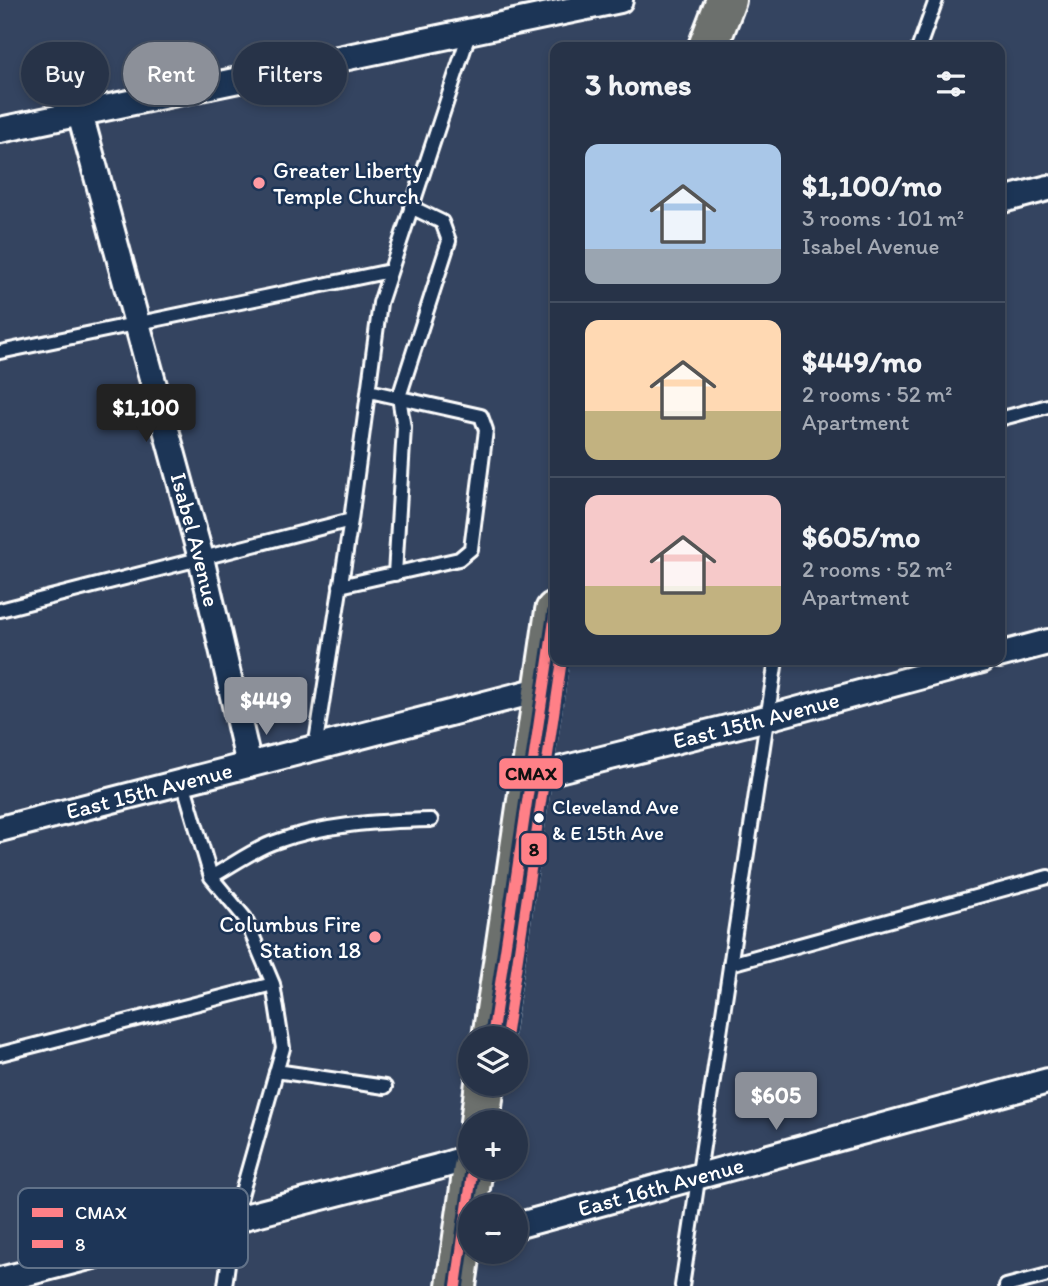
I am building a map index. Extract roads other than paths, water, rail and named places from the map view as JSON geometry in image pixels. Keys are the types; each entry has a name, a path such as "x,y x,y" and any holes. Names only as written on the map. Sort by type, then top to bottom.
{"main road":[{"path":"710,42 726,0"},
{"path":"494,1026 550,644"},
{"path":"456,1286 461,1264"}],"street":[{"path":"0,130 620,0"},
{"name":"Isabel Avenue","path":"80,114 201,558 249,765"},
{"path":"1005,199 1048,188"},
{"path":"1005,653 1048,642"},
{"name":"East 15th Avenue","path":"530,777 767,718 963,665"},
{"name":"East 15th Avenue","path":"0,829 543,689"},
{"name":"East 16th Avenue","path":"528,1223 1048,1081"},
{"path":"248,1216 458,1161"},
{"path":"0,1280 47,1268"}],"lane":[{"path":"921,42 936,0"},
{"path":"315,748 351,520 380,303 470,30"},
{"path":"395,574 404,428 399,397 449,241 442,222 411,208"},
{"path":"0,352 390,271"},
{"path":"341,586 459,558 471,549 486,430 481,416 369,391"},
{"path":"1005,418 1048,407"},
{"path":"0,610 351,520"},
{"path":"682,1286 775,665"},
{"path":"183,782 211,877 245,918 273,984 283,1048 243,1188"},
{"path":"211,877 271,844 316,832 369,821 431,820"},
{"path":"730,964 1048,877"},
{"path":"0,1054 273,984"},
{"path":"276,1071 385,1087"},
{"path":"225,1286 227,1268"},
{"path":"1006,1286 1048,1275"}],"place":[{"name":"Greater Liberty Temple Church","path":"259,183"},
{"name":"Cleveland Ave & E 15th Ave","path":"539,818"},
{"name":"Columbus Fire Station 18","path":"375,937"}]}
